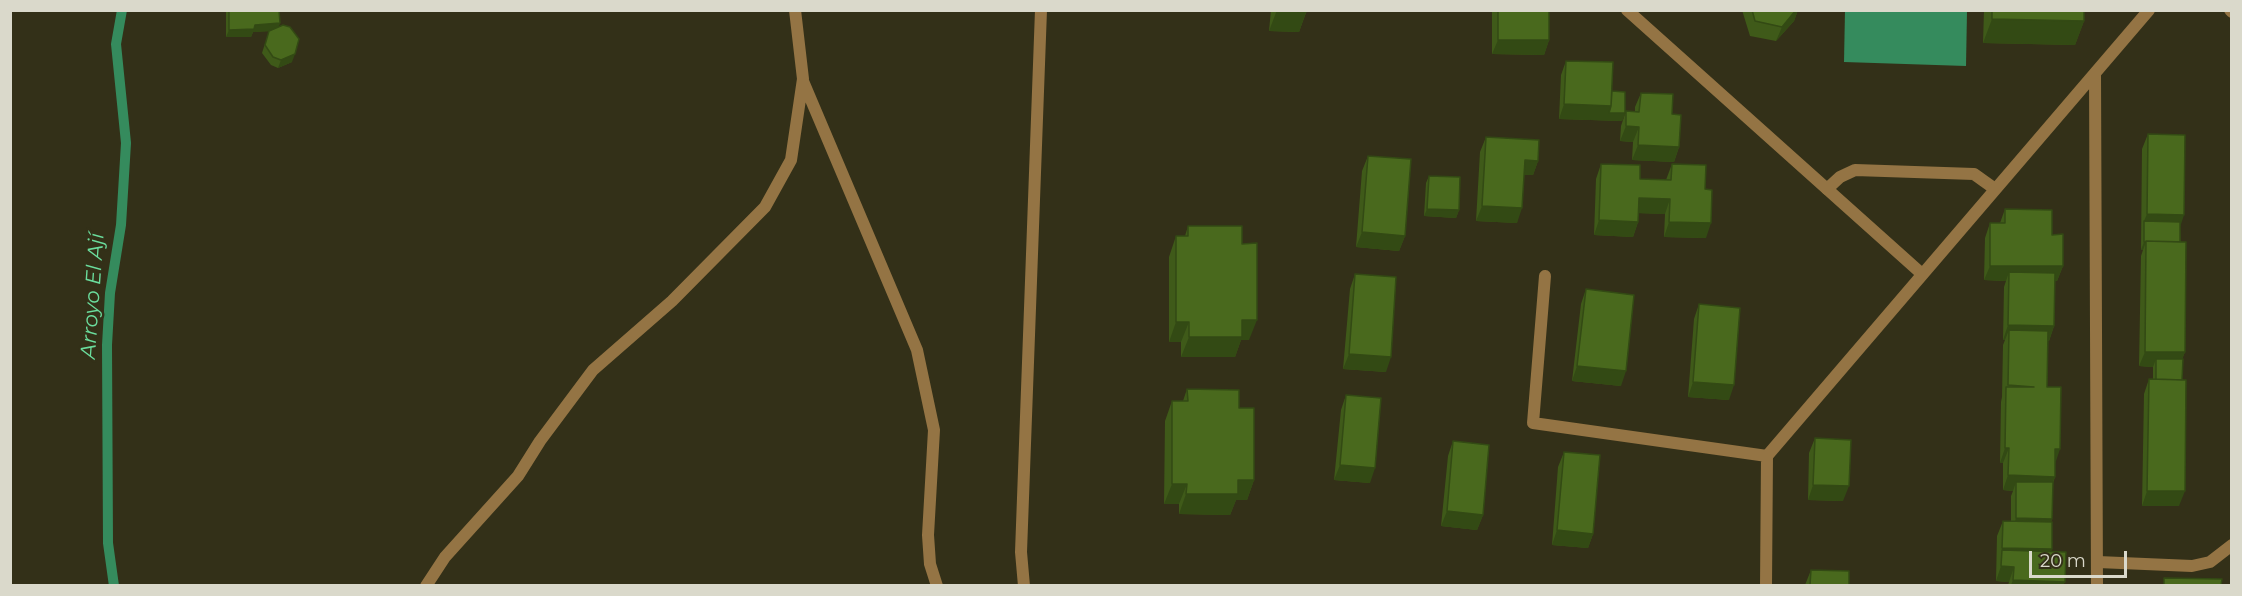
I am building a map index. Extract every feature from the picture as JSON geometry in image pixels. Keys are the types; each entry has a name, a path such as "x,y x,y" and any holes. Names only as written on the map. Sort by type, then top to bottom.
{"street":[{"path":"426,585 445,556 518,476 540,441 593,369 672,301 765,207 791,160 803,80 795,10"},
{"path":"1024,585 1022,540 1041,10"},
{"path":"1627,10 1922,274"},
{"path":"1766,585 1767,456 2149,10"},
{"path":"2096,73 2097,585"},
{"path":"803,80 917,350 934,430 928,536 930,564 937,585"},
{"path":"1827,189 1840,177 1855,170 1974,174 1995,189"},
{"path":"1545,276 1533,423 1767,456"},
{"path":"2098,562 2192,566 2210,562 2232,545"}],"shaded area":[{"path":"1845,11 1967,11 1966,66 1844,62"}],"building":[{"path":"229,10 279,10 280,23 255,25 254,29 229,30"},
{"path":"1280,10 1307,10 1306,12"},
{"path":"1498,10 1549,10 1549,40 1498,40"},
{"path":"1752,10 1796,10 1782,27 1755,21"},
{"path":"1992,10 2084,10 2084,21 1992,19"},
{"path":"283,25 290,27 299,39 295,54 281,60 273,57 265,45 269,31"},
{"path":"1566,61 1613,62 1611,106 1564,104"},
{"path":"1612,91 1625,92 1625,113 1609,113"},
{"path":"1641,93 1673,94 1672,114 1681,115 1679,147 1638,145 1639,127 1626,126 1626,111 1639,112"},
{"path":"2148,134 2185,135 2184,215 2147,214"},
{"path":"1486,137 1539,140 1538,161 1525,160 1522,208 1482,206"},
{"path":"1368,156 1411,159 1405,236 1362,232"},
{"path":"1601,164 1640,165 1640,179 1671,180 1672,164 1706,165 1705,189 1712,190 1711,223 1669,222 1670,199 1639,198 1638,222 1599,220"},
{"path":"1429,176 1460,177 1459,210 1427,209"},
{"path":"2005,209 2052,210 2052,235 2063,234 2063,266 1990,266 1990,223 2005,223"},
{"path":"2144,221 2180,222 2180,242 2144,242"},
{"path":"1188,226 1242,226 1242,244 1257,243 1257,320 1242,320 1242,337 1189,337 1189,322 1176,322 1176,236 1188,236"},
{"path":"2146,241 2186,242 2185,352 2145,352"},
{"path":"2009,272 2055,273 2054,326 2008,325"},
{"path":"1355,274 1396,277 1391,357 1349,354"},
{"path":"1586,289 1634,295 1626,371 1577,366"},
{"path":"1699,304 1740,308 1734,385 1693,382"},
{"path":"2009,330 2048,331 2047,387 2061,387 2060,449 2055,449 2055,477 2008,475 2009,448 2005,448 2006,387 2034,387 2008,385"},
{"path":"2156,359 2183,359 2182,380 2156,379"},
{"path":"2149,379 2186,380 2185,491 2147,491"},
{"path":"1187,389 1239,390 1239,408 1254,408 1254,480 1238,480 1238,494 1186,494 1187,484 1172,484 1172,401 1188,401"},
{"path":"1346,395 1381,398 1375,468 1340,465"},
{"path":"1815,438 1851,440 1849,486 1813,485"},
{"path":"1453,441 1489,445 1483,515 1447,511"},
{"path":"1564,452 1600,455 1593,534 1557,530"},
{"path":"2016,482 2053,482 2052,519 2016,518"},
{"path":"2003,521 2052,522 2052,549 2002,548"},
{"path":"2002,550 2066,552 2065,582 2013,580 2014,567 2001,566"},
{"path":"1811,570 1849,571 1849,585 1810,585"},
{"path":"2164,578 2222,579 2221,585 2164,585"}],"waterway":[{"name":"Arroyo El Ají","path":"114,586 108,543 107,345 110,293 121,225 126,143 116,44 122,10"}]}
